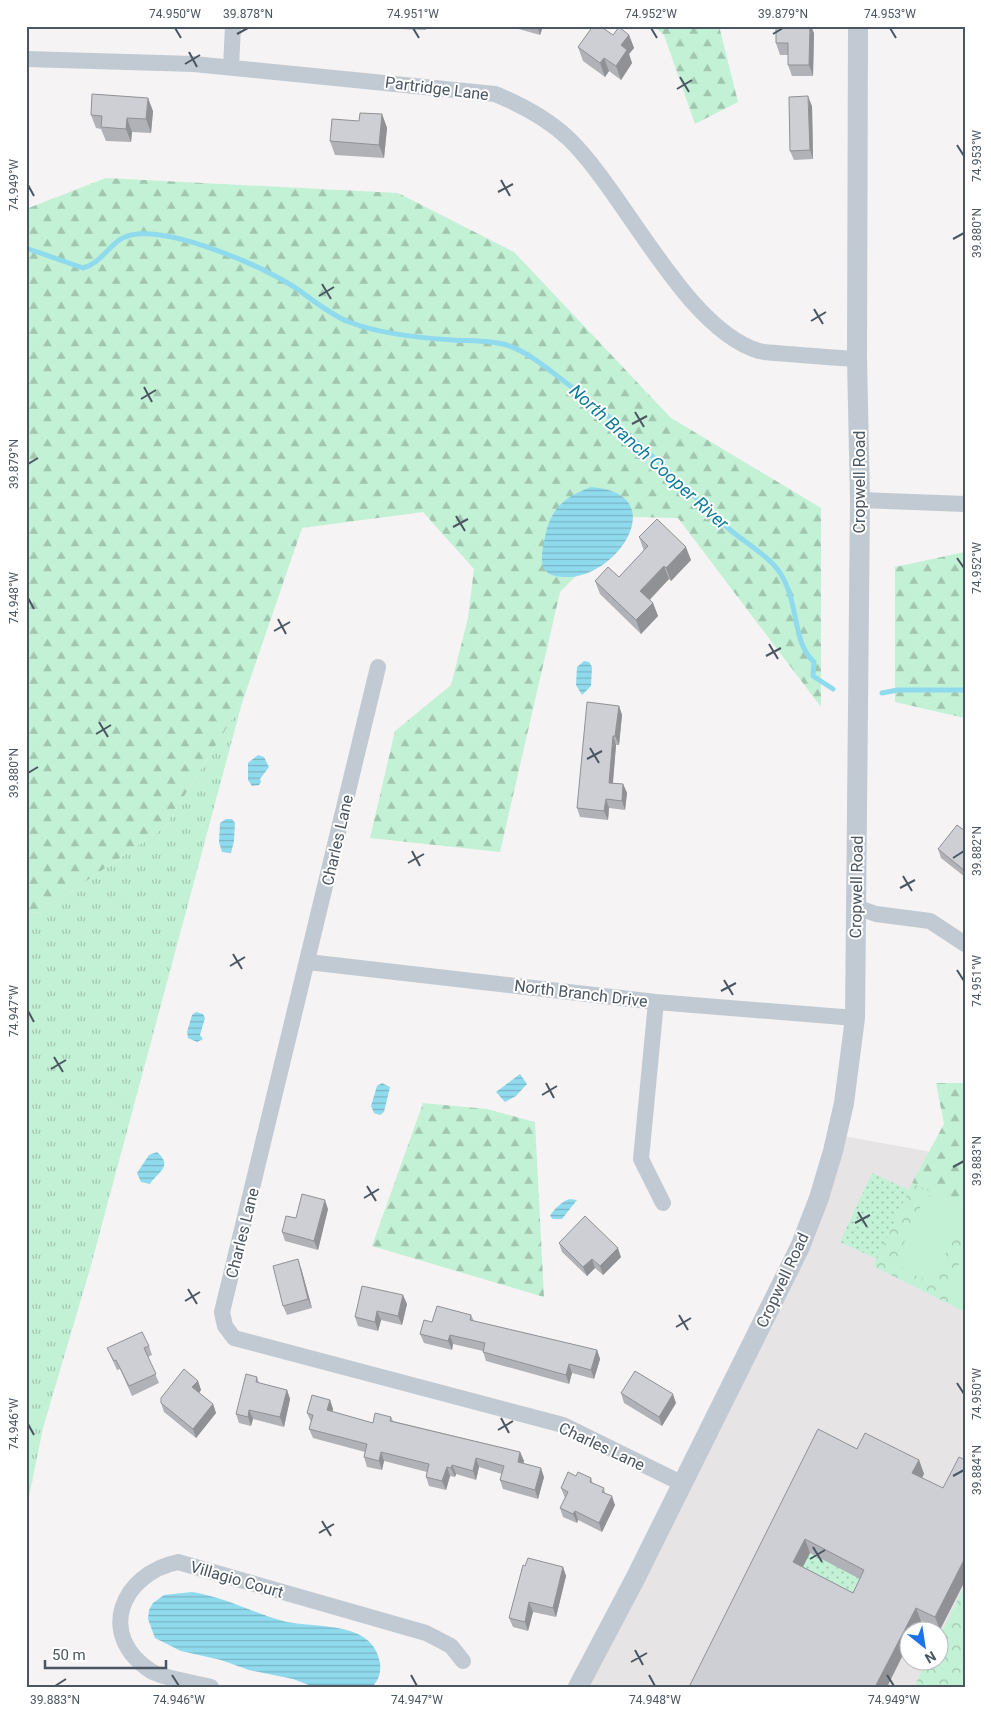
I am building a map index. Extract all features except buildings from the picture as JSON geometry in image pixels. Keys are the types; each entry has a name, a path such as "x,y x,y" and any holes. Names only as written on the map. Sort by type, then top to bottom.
{"street":[{"path":"231,67 233,26"},
{"name":"Cropwell Road","path":"578,1687 635,1580 681,1483 800,1247 819,1198 844,1103 855,1018 860,500 857,359 858,26"},
{"name":"Partridge Lane","path":"26,59 194,64 495,94 524,106 568,138 588,160 687,296 715,324 742,343 760,351 857,359"},
{"path":"860,500 965,504"},
{"name":"Charles Lane","path":"378,667 222,1312 225,1326 234,1338 562,1425 681,1483"},
{"path":"856,907 876,914 930,921 965,944"},
{"name":"North Branch Drive","path":"308,962 656,1002 855,1018"},
{"path":"656,1002 641,1159 663,1203"},
{"name":"Villagio Court","path":"211,1687 152,1672 126,1644 121,1627 121,1612 126,1598 134,1585 162,1565 178,1562 426,1633 451,1646 463,1661"}],"shaded area":[{"path":"837,1135 965,1158 965,1687 578,1687 752,1343"}],"green space":[{"path":"653,26 719,26 738,102 695,124 664,35"},
{"path":"106,178 398,193 514,252 671,418 821,508 821,707 678,518 634,517 560,592 500,852 370,838 395,731 451,685 468,618 474,569 423,512 302,528 242,703 165,827 41,912 26,914 26,209"},
{"path":"965,552 965,718 895,702 895,567"},
{"path":"242,703 90,1269 43,1428 26,1511 26,914 41,912 165,827"},
{"path":"936,1083 965,1083 965,1208 912,1183 944,1124"},
{"path":"423,1103 487,1109 535,1122 544,1297 372,1246"},
{"path":"872,1173 909,1190 877,1259 840,1242"},
{"path":"912,1183 965,1208 965,1312 873,1266"},
{"path":"934,1194 961,1207 965,1214 936,1273 930,1279 925,1279 911,1273 896,1260 924,1199"},
{"path":"965,1252 965,1303 944,1293"},
{"path":"810,1553 869,1583 858,1606 798,1576"},
{"path":"965,1585 965,1687 914,1687 922,1670 948,1670 948,1620"}],"water":[{"path":"591,487 615,493 629,503 633,518 629,534 620,549 605,563 588,573 560,577 548,573 542,564 542,550 554,512 564,501"},
{"path":"584,661 589,662 592,667 591,686 582,695 576,685 577,667"},
{"path":"258,755 264,757 269,767 260,779 259,785 252,786 248,780 248,763"},
{"path":"226,819 232,819 235,823 231,853 222,852 219,842 220,823"},
{"path":"196,1012 203,1014 205,1018 200,1035 203,1039 197,1042 188,1038 187,1032 192,1015"},
{"path":"520,1074 527,1084 516,1096 505,1102 496,1092"},
{"path":"382,1083 390,1087 384,1112 380,1115 374,1113 371,1106 377,1086"},
{"path":"157,1152 162,1157 164,1166 150,1184 141,1182 137,1173 149,1155"},
{"path":"570,1199 577,1200 562,1219 553,1219 550,1216 561,1203"},
{"path":"192,1592 215,1597 283,1621 340,1628 354,1632 366,1639 375,1649 380,1663 378,1679 372,1687 314,1687 293,1679 249,1670 221,1660 181,1651 155,1638 148,1619 149,1610 153,1603 164,1595"}],"waterway":[{"name":"North Branch Cooper River","path":"26,248 83,268 96,261 124,237 148,234 168,236 213,249 257,267 291,285 334,315 361,326 413,337 484,341 503,344 520,350 544,365 587,399 649,453 729,529 772,563 788,588 801,641 806,653 814,662 813,676 833,689"},
{"name":"North Branch Cooper River","path":"882,693 898,690 965,690"}]}
